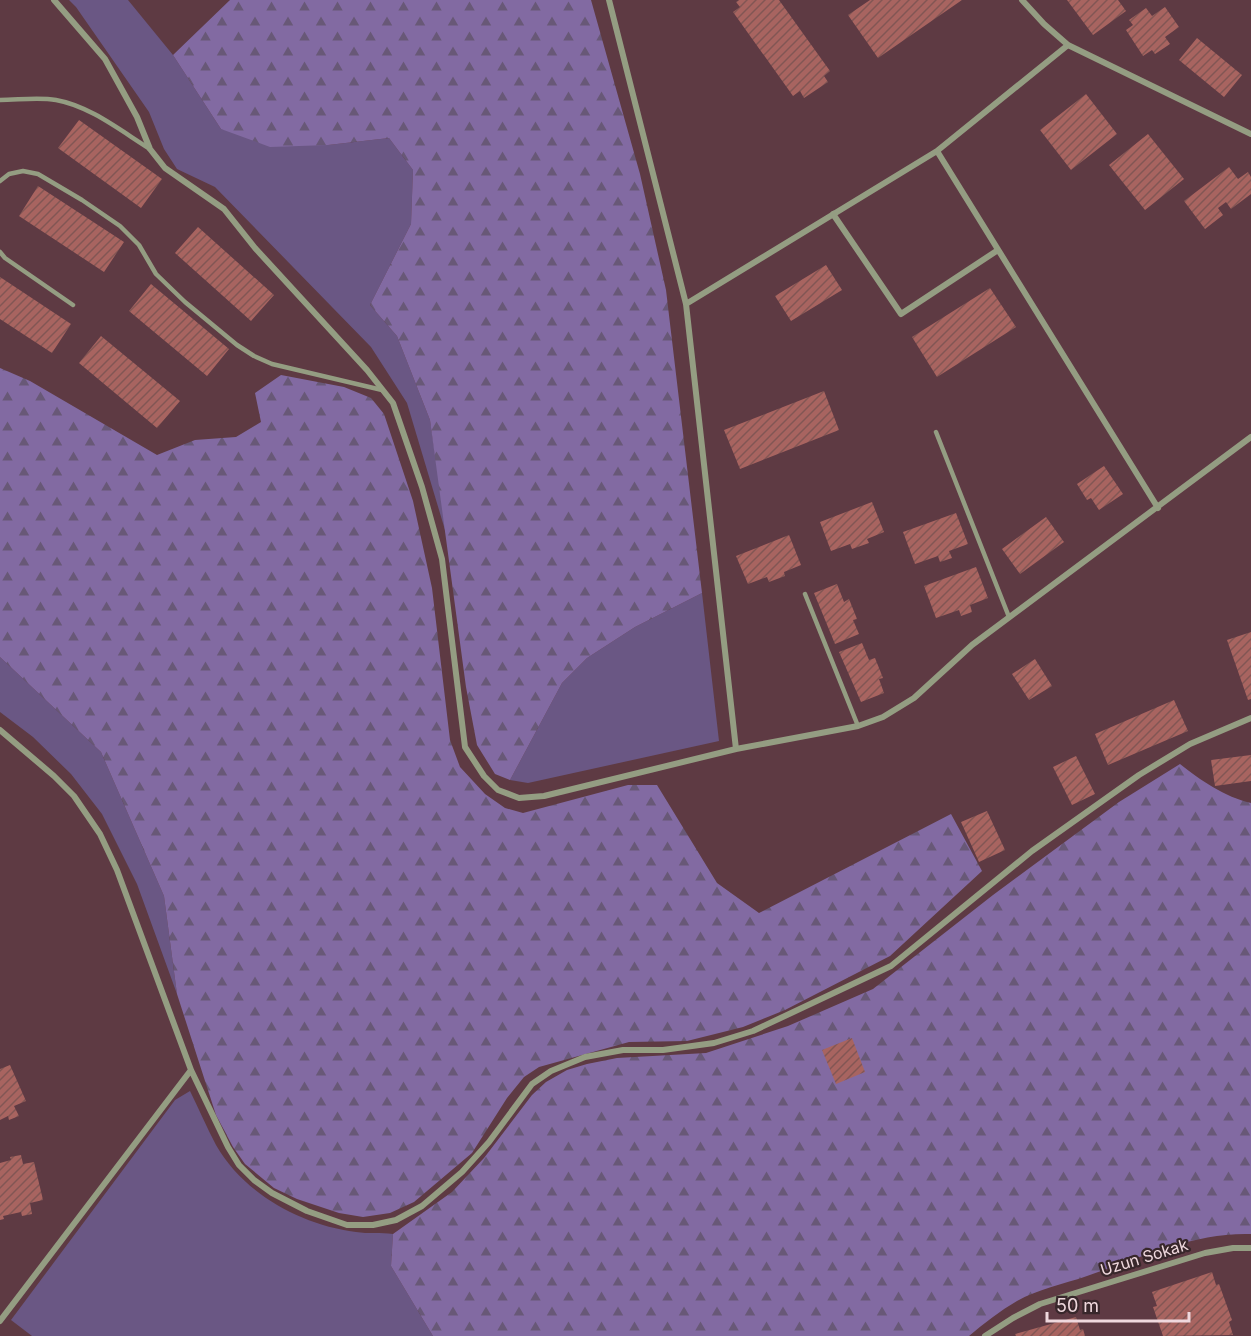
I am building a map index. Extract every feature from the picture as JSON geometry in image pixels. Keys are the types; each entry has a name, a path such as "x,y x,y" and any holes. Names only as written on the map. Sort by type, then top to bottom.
{"street":[{"path":"54,0 105,59 137,117 150,149 165,168 224,209 255,248 291,285 393,403 442,559 465,747 484,776 498,790 519,798 544,796 736,749 858,726 883,717 914,698 972,645 1251,437"},
{"path":"609,0 686,304 736,749"},
{"path":"1022,0 1068,45 1251,134"},
{"path":"686,304 937,151 1068,45"},
{"path":"937,151 1158,508"},
{"path":"833,214 901,314 998,250"},
{"path":"0,730 74,796 100,834 117,870 191,1070 228,1148 239,1165 263,1187 307,1212 347,1225 373,1225 396,1220 422,1206 462,1172 489,1142 532,1084 551,1071 585,1057 622,1050 663,1050 714,1043 753,1031 891,966 1032,850 1138,775 1190,744 1251,718"},
{"path":"0,1321 191,1070"},
{"name":"Uzun Sokak","path":"985,1336 1005,1322 1040,1304 1205,1253 1233,1248 1251,1248"}],"lane":[{"path":"0,100 53,99 71,104 93,114 150,149"},
{"path":"0,181 9,174 23,171 38,174 120,226 139,245 156,274 185,302 237,345 254,356 273,364 383,390"},
{"path":"0,252 5,258 73,305"},
{"path":"936,432 1009,617"},
{"path":"805,594 858,726"}],"shaded area":[{"path":"69,0 128,0 173,55 221,129 328,145 389,138 413,170 411,224 370,305 397,336 430,420 448,540 407,403 371,347 215,187 177,169 164,149 149,112"},
{"path":"702,593 719,741 528,783 510,780 562,683 587,658 635,627"},
{"path":"0,657 101,752 164,896 177,994 137,884 102,814 71,774 33,737 0,712"},
{"path":"190,1091 216,1145 228,1163 258,1192 295,1214 315,1222 356,1232 393,1234 391,1266 433,1336 32,1336 11,1320 175,1100"}],"green space":[{"path":"230,0 591,0 640,174 666,290 702,593 635,627 587,658 562,683 510,780 495,774 477,745 466,687 430,420 397,336 370,305 411,224 413,170 389,138 328,145 270,147 221,129 173,55"},
{"path":"0,368 30,381 157,455 195,440 236,437 261,422 255,393 281,375 344,387 371,398 384,414 413,501 432,588 450,740 460,767 485,794 505,808 523,813 628,785 657,785 717,883 759,913 951,814 982,871 890,956 785,1010 743,1027 687,1041 629,1042 539,1067 524,1077 507,1098 472,1153 414,1202 390,1213 363,1217 339,1213 297,1199 274,1188 245,1164 216,1115 177,994 164,896 101,752 0,657"},
{"path":"1180,764 1213,787 1232,797 1251,803 1251,1234 1230,1234 1188,1242 1042,1290 1011,1305 969,1336 433,1336 391,1266 393,1234 452,1192 484,1158 532,1095 546,1082 567,1070 617,1058 706,1053 788,1026 873,989 993,895 1119,802"}],"building":[{"path":"739,0 779,0 830,71 824,76 828,82 804,98 800,91 793,96 733,12 740,7 736,2"},
{"path":"870,0 962,0 878,58 848,15"},
{"path":"1067,0 1118,0 1126,11 1093,35"},
{"path":"1165,7 1179,27 1165,37 1170,44 1155,54 1152,50 1143,56 1126,30 1133,25 1129,20 1146,8 1152,16"},
{"path":"1197,38 1242,75 1224,97 1179,60"},
{"path":"1086,94 1117,134 1071,170 1040,130"},
{"path":"79,120 162,179 141,208 58,148"},
{"path":"1148,134 1184,179 1145,210 1109,165"},
{"path":"1229,167 1238,179 1248,172 1251,177 1251,194 1231,209 1226,202 1218,208 1223,215 1205,229 1184,201"},
{"path":"38,186 124,242 104,272 19,216"},
{"path":"198,227 274,295 251,321 175,253"},
{"path":"826,265 842,290 791,321 775,296"},
{"path":"0,277 71,324 52,353 0,319"},
{"path":"151,284 229,349 207,376 129,311"},
{"path":"990,288 1016,327 937,377 912,337"},
{"path":"101,336 180,401 157,428 79,363"},
{"path":"824,391 839,430 740,469 724,430"},
{"path":"1104,466 1123,494 1099,510 1091,498 1087,500 1077,484"},
{"path":"872,502 884,532 867,539 869,543 852,549 850,544 831,551 820,522"},
{"path":"956,513 968,544 949,551 952,558 940,562 938,556 915,564 903,532"},
{"path":"1046,517 1064,542 1020,574 1002,549"},
{"path":"789,535 801,565 784,572 785,576 769,582 767,577 748,584 736,556"},
{"path":"976,567 988,598 970,605 972,612 961,616 959,610 936,618 924,586"},
{"path":"837,584 844,602 849,599 857,619 853,620 859,634 835,644 814,593"},
{"path":"1251,632 1251,699 1248,700 1227,640"},
{"path":"862,643 869,660 875,658 883,678 879,679 884,693 861,702 839,652"},
{"path":"1035,659 1052,686 1029,700 1012,674"},
{"path":"1174,700 1188,731 1108,765 1095,734"},
{"path":"1251,755 1251,781 1215,786 1211,760"},
{"path":"1076,756 1095,794 1072,805 1053,767"},
{"path":"987,811 1005,850 979,862 961,822"},
{"path":"852,1038 865,1072 836,1084 822,1050"},
{"path":"10,1065 26,1101 14,1106 19,1116 9,1120 8,1116 0,1120 0,1069"},
{"path":"21,1155 23,1164 34,1162 43,1200 30,1203 32,1214 22,1216 21,1212 3,1216 4,1219 0,1220 0,1163 11,1160 10,1157"},
{"path":"1212,1272 1216,1285 1219,1284 1232,1320 1229,1322 1233,1335 1163,1336 1153,1307 1157,1306 1152,1292"},
{"path":"1076,1317 1080,1330 1083,1329 1085,1336 1016,1336 1015,1334"}]}
